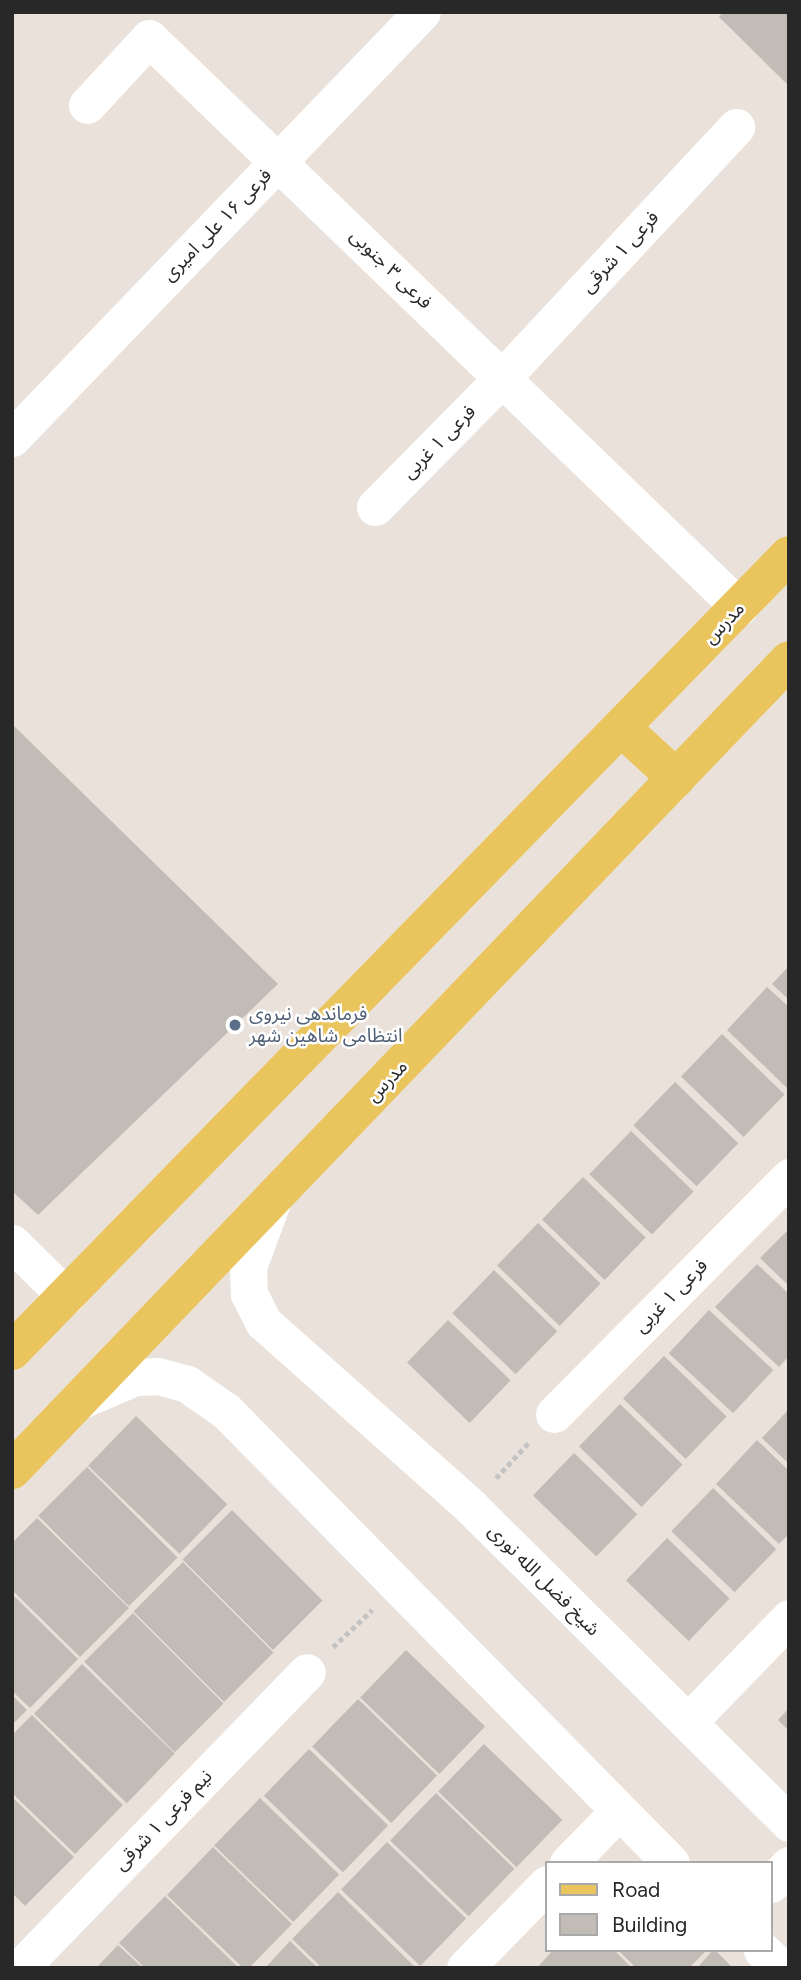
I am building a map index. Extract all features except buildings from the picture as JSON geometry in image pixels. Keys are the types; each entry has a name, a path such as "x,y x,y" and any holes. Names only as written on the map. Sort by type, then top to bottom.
{"main road":[{"name":"مدرس","path":"12,1351 789,555"},
{"name":"مدرس","path":"12,1470 272,1202 789,660"},
{"path":"622,728 676,778"}],"street":[{"name":"فرعی ۱۶ علی امیری","path":"12,438 422,12"},
{"name":"فرعی ۳ جنوبی","path":"87,104 149,38 739,607"},
{"name":"فرعی ۱ شرقی","path":"503,377 736,127"},
{"name":"فرعی ۱ غربی","path":"375,507 503,377"},
{"name":"فرعی ۱ غربی","path":"554,1414 789,1177"},
{"name":"شیخ فضل الله نوری","path":"272,1202 248,1267 249,1294 263,1322 470,1506 789,1823"},
{"path":"12,1243 66,1296"},
{"path":"79,1401 135,1377 158,1376 187,1384 226,1411 669,1861"},
{"path":"688,1722 789,1618"},
{"name":"نیم فرعی ۱ شرقی","path":"20,1968 307,1672"},
{"path":"570,1861 618,1812"},
{"path":"773,1882 789,1865"},
{"path":"465,1968 546,1885"},
{"path":"764,1952 780,1968"}],"path":[{"path":"470,1506 554,1414"},
{"path":"307,1672 397,1587"}],"place":[{"name":"فرماندهی نیروی انتظامی شاهین شهر","path":"235,1025"}]}
